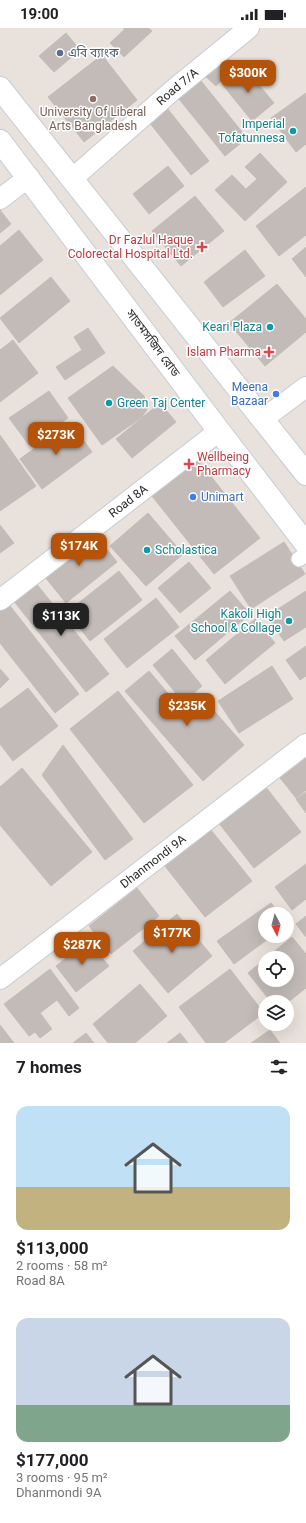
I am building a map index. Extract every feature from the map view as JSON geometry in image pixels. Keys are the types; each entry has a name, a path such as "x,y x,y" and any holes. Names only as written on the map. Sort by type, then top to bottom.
{"main road":[{"path":"0,88 306,474"},
{"name":"সাতমসজিদ রোড","path":"0,141 29,177 219,431 304,552"}],"street":[{"name":"Road 7/A","path":"72,179 173,90 249,28"},
{"path":"0,199 29,177"},
{"path":"263,420 306,387"},
{"name":"Road 8A","path":"0,600 219,431"},
{"name":"Dhanmondi 9A","path":"0,979 306,744"}],"building":[{"path":"123,28 148,28 152,31 124,57 110,43 125,29"},
{"name":"এবি ব্যাংক","path":"66,33 80,50 54,72 39,56"},
{"name":"University Of Liberal Arts Bangladesh","path":"102,55 137,100 84,142 48,97"},
{"path":"224,55 236,66 216,86 204,75"},
{"path":"244,67 274,103 252,121 222,84"},
{"path":"201,81 247,138 225,156 179,99"},
{"name":"Imperial Tofatunnesa","path":"306,93 306,144 296,152 271,118"},
{"path":"167,108 209,161 191,175 149,122"},
{"path":"260,153 287,182 245,221 215,190 232,175 246,189 257,179 245,167"},
{"path":"168,166 184,186 149,214 133,194"},
{"path":"306,187 306,235 279,256 256,226"},
{"path":"195,196 224,231 181,266 152,231"},
{"path":"0,210 11,224 0,233"},
{"path":"19,230 43,260 0,295 0,246"},
{"path":"306,247 306,277 292,259"},
{"path":"245,250 265,276 223,307 204,282"},
{"path":"51,277 70,301 19,343 0,318"},
{"name":"Keari Plaza","path":"277,284 306,319 306,332 265,366 229,323"},
{"path":"88,328 105,353 65,380 56,367 82,350 74,337"},
{"path":"13,340 38,373 0,402 0,350"},
{"name":"Green Taj Center","path":"113,366 144,396 148,408 142,417 102,445 68,398"},
{"path":"49,391 68,418 29,445 9,418"},
{"path":"160,403 176,422 132,458 116,439"},
{"path":"70,422 92,452 42,489 20,459"},
{"path":"0,435 36,486 0,511"},
{"path":"186,445 260,538 214,574 140,481"},
{"name":"Scholastica","path":"148,513 183,554 146,586 110,546"},
{"path":"0,525 14,543 0,553"},
{"path":"92,531 117,562 66,603 41,572"},
{"path":"284,542 305,574 251,609 230,576"},
{"path":"189,562 211,588 180,613 158,588"},
{"path":"119,571 142,600 90,641 67,612"},
{"path":"35,582 109,674 86,692 13,600"},
{"path":"230,591 250,614 195,660 175,636"},
{"name":"Kakoli High School & Collage","path":"306,591 306,627 284,641 267,616"},
{"path":"156,598 179,627 127,668 104,639"},
{"path":"7,602 79,694 55,713 0,643 0,608"},
{"path":"255,619 275,643 225,684 206,660"},
{"path":"306,646 306,676 300,680 286,660"},
{"path":"172,649 202,686 183,702 153,665"},
{"path":"272,666 293,699 239,733 218,701"},
{"path":"0,669 9,679 0,688"},
{"path":"149,671 184,712 202,697 244,745 203,781 125,691"},
{"path":"28,688 58,726 13,761 0,744 0,709"},
{"path":"118,691 193,785 144,823 70,729"},
{"path":"63,745 133,839 105,860 42,775"},
{"path":"306,752 306,790 296,798 277,774"},
{"path":"22,768 92,852 51,886 0,825 0,787"},
{"path":"265,786 301,832 254,868 218,822"},
{"path":"306,792 306,813 296,799"},
{"path":"207,825 252,881 205,917 161,861"},
{"path":"306,864 306,899 294,908 294,907 290,907 275,887"},
{"path":"137,888 159,916 111,954 89,926"},
{"path":"271,903 274,907 265,907"},
{"path":"258,912 258,943 262,943 234,964 217,941"},
{"path":"177,914 212,956 168,993 133,951"},
{"path":"306,916 306,937 296,924"},
{"path":"294,939 306,954 306,988 294,997 294,995 265,995 259,987 294,987 294,951 275,951 285,943 294,943"},
{"path":"88,941 109,966 76,992 56,966"},
{"path":"258,965 258,986 248,973"},
{"path":"50,969 79,1008 69,1016 57,1000 40,1013 52,1029 40,1038 35,1032 29,1036 4,1004"},
{"path":"230,969 258,1005 258,1018 224,1043 206,1043 179,1007"},
{"path":"140,984 167,1016 135,1043 108,1043 93,1024"},
{"path":"0,1025 14,1043 0,1043"},
{"path":"271,1031 280,1043 251,1043"},
{"path":"86,1033 94,1043 73,1043"},
{"path":"180,1033 188,1043 167,1043"}],"place":[{"name":"এবি ব্যাংক","path":"60,53"},
{"name":"University Of Liberal Arts Bangladesh","path":"93,99"},
{"name":"Imperial Tofatunnesa","path":"293,131"},
{"name":"Dr Fazlul Haque Colorectal Hospital Ltd.","path":"202,247"},
{"name":"Keari Plaza","path":"270,327"},
{"name":"Islam Pharma","path":"269,352"},
{"name":"Meena Bazaar","path":"276,394"},
{"name":"Green Taj Center","path":"109,403"},
{"name":"Wellbeing Pharmacy","path":"189,464"},
{"name":"Unimart","path":"193,497"},
{"name":"Scholastica","path":"147,550"},
{"name":"Kakoli High School & Collage","path":"289,621"}]}
